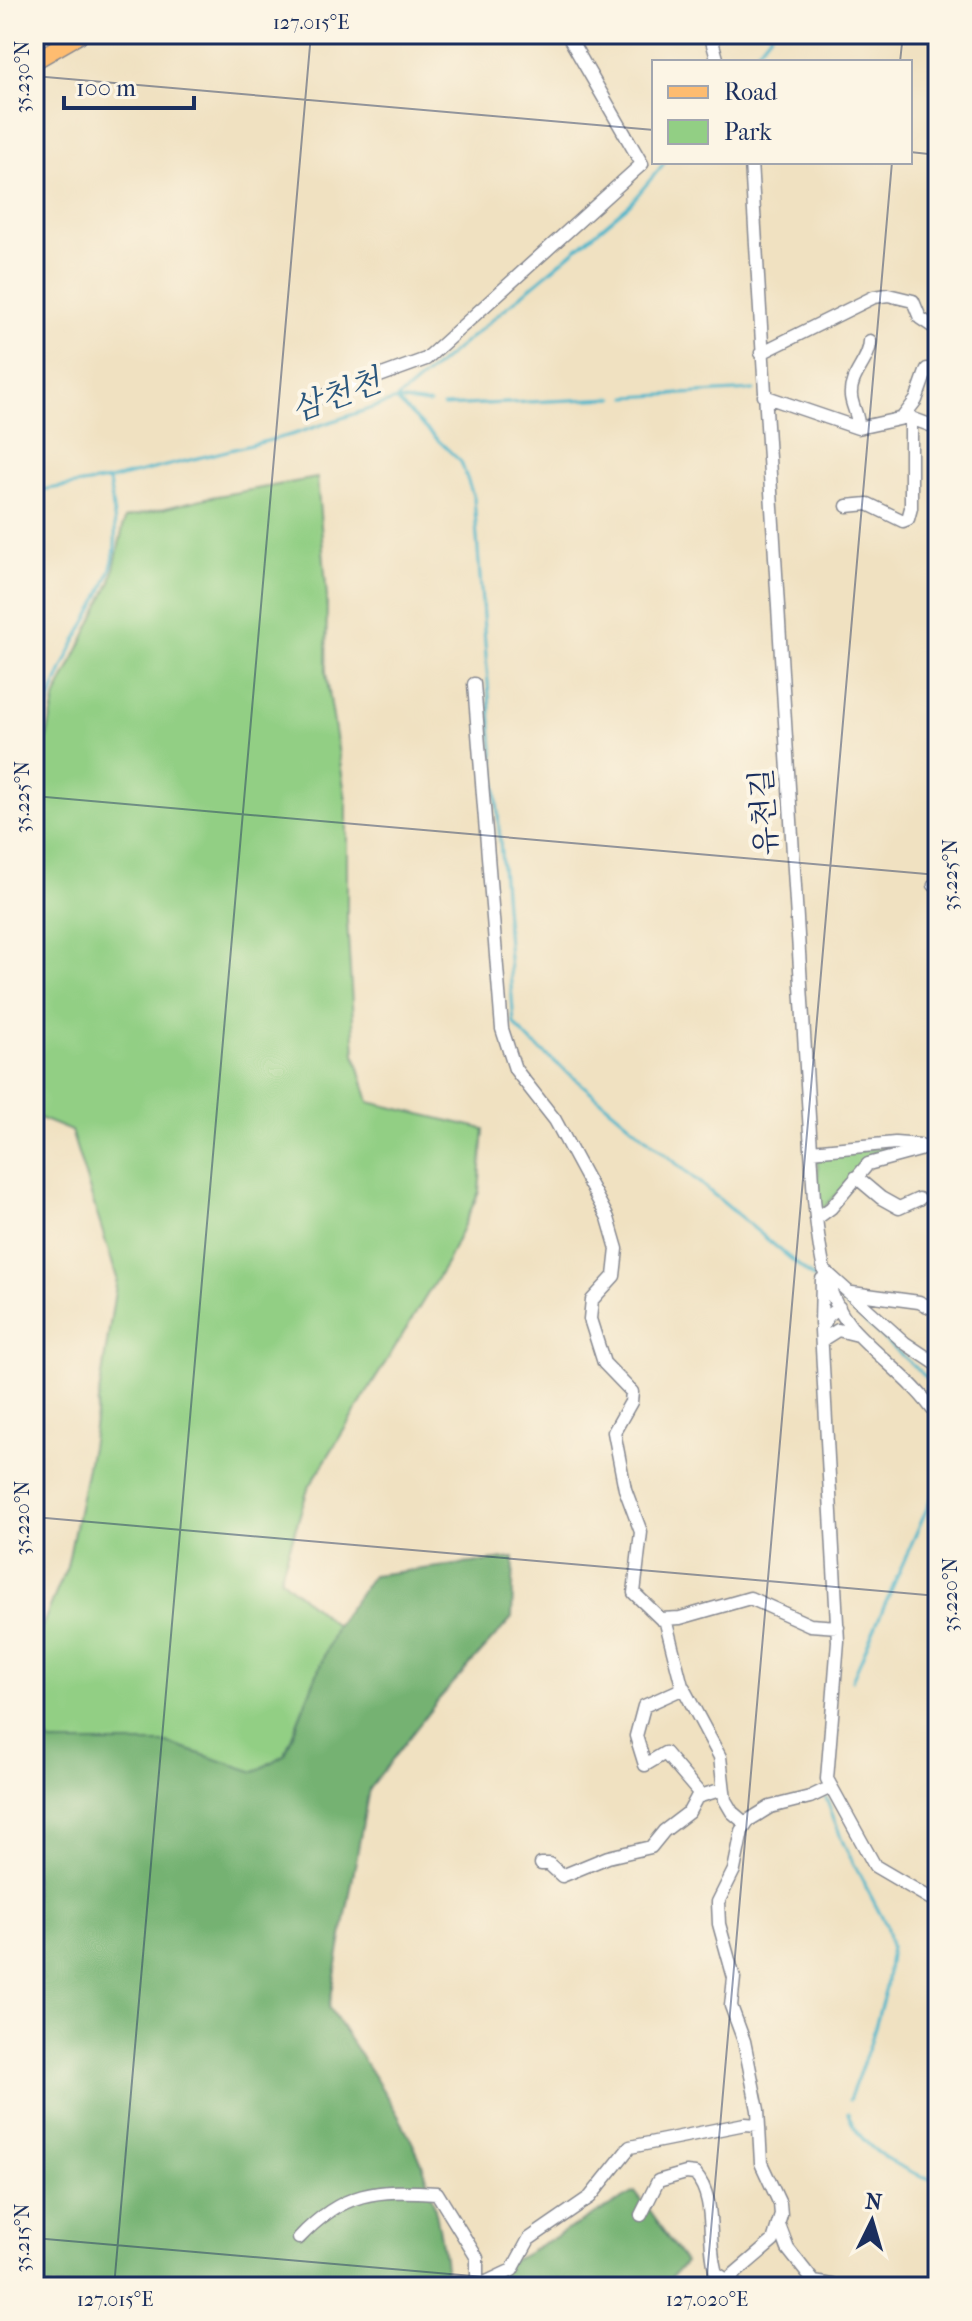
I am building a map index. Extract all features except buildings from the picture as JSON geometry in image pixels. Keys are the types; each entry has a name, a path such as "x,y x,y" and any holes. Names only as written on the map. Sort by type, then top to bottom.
{"main road":[{"path":"34,61 81,34"}],"street":[{"path":"319,398 426,359 642,164 567,34"},
{"path":"710,34 717,60"},
{"name":"유천길","path":"751,164 811,1151 823,1269 839,1307 861,1336 903,1375 938,1417"},
{"path":"761,353 857,303 888,295 913,301 920,318 938,330"},
{"path":"858,428 859,416 851,396 854,378 870,353 870,341"},
{"path":"847,506 868,504 903,521 908,519 913,455 907,417 927,369"},
{"path":"764,396 858,428 907,417 938,428"},
{"path":"474,684 502,1029 515,1069 555,1120 608,1218 615,1239 614,1276 592,1300 589,1313 604,1363 632,1392 631,1402 614,1432 625,1489 640,1525 640,1550 633,1589 649,1610 665,1619 750,1598 810,1625 838,1627"},
{"path":"811,1151 895,1143 934,1146"},
{"path":"816,1219 831,1208 856,1177 876,1159 934,1146"},
{"path":"856,1177 881,1198 899,1208 919,1199"},
{"path":"823,1269 905,1343 938,1365"},
{"path":"823,1269 822,1335 838,1627 826,1772 831,1787 875,1866 938,1903"},
{"path":"849,1292 919,1302 938,1311"},
{"path":"822,1335 828,1316 839,1307"},
{"path":"822,1335 838,1330 861,1336"},
{"path":"665,1619 684,1688 720,1757 728,1808 746,1824"},
{"path":"684,1688 644,1706 636,1736 645,1765 665,1753 700,1794"},
{"path":"641,2215 658,2181 686,2173 695,2174 708,2196 713,2264 723,2284 773,2241 779,2225 780,2204 761,2163 744,2041 731,2006 734,1972 718,1909 720,1896 734,1870 746,1824 770,1807 810,1797 831,1787"},
{"path":"541,1864 549,1864 562,1876 608,1857 651,1847 664,1831 689,1812 700,1794 723,1789"},
{"path":"299,2238 315,2220 362,2196 394,2189 437,2193 477,2258 477,2286 512,2270 529,2239 590,2197 630,2147 694,2137 745,2124 758,2125"},
{"path":"779,2225 788,2249 814,2282 843,2287"}],"green space":[{"path":"317,478 327,597 326,673 347,806 347,920 355,1054 369,1102 484,1129 479,1192 447,1262 308,1489 280,1578 336,1626 285,1754 254,1773 167,1743 94,1746 51,1743 34,1719 34,1645 67,1567 91,1447 117,1278 71,1131 34,1116 34,839 40,768 56,696 111,582 125,518 206,498"},
{"path":"883,1147 901,1149 870,1158 820,1212 817,1158"},
{"path":"514,1558 512,1618 440,1698 369,1789 329,2008 383,2091 419,2157 437,2219 447,2287 34,2287 34,1719 51,1743 167,1743 255,1772 285,1754 336,1626 373,1575"},
{"path":"635,2192 685,2262 663,2287 465,2287"}],"waterway":[{"name":"삼천천","path":"750,60 771,34"},
{"name":"삼천천","path":"34,491 109,480 291,435 396,400 630,204 663,164"},
{"path":"627,397 754,390"},
{"path":"443,406 614,398"},
{"path":"396,400 461,462 474,498 514,1024 530,1041 816,1280"},
{"path":"396,400 430,404"},
{"path":"34,774 37,745 49,702 72,648 104,587 113,560 115,530 109,480"},
{"path":"840,1300 938,1388"},
{"path":"852,1680 938,1483"},
{"path":"826,1798 844,1845 886,1925 891,1946 886,1987 870,2045 849,2100"},
{"path":"848,2113 862,2138 872,2148 897,2165 938,2181"}]}
